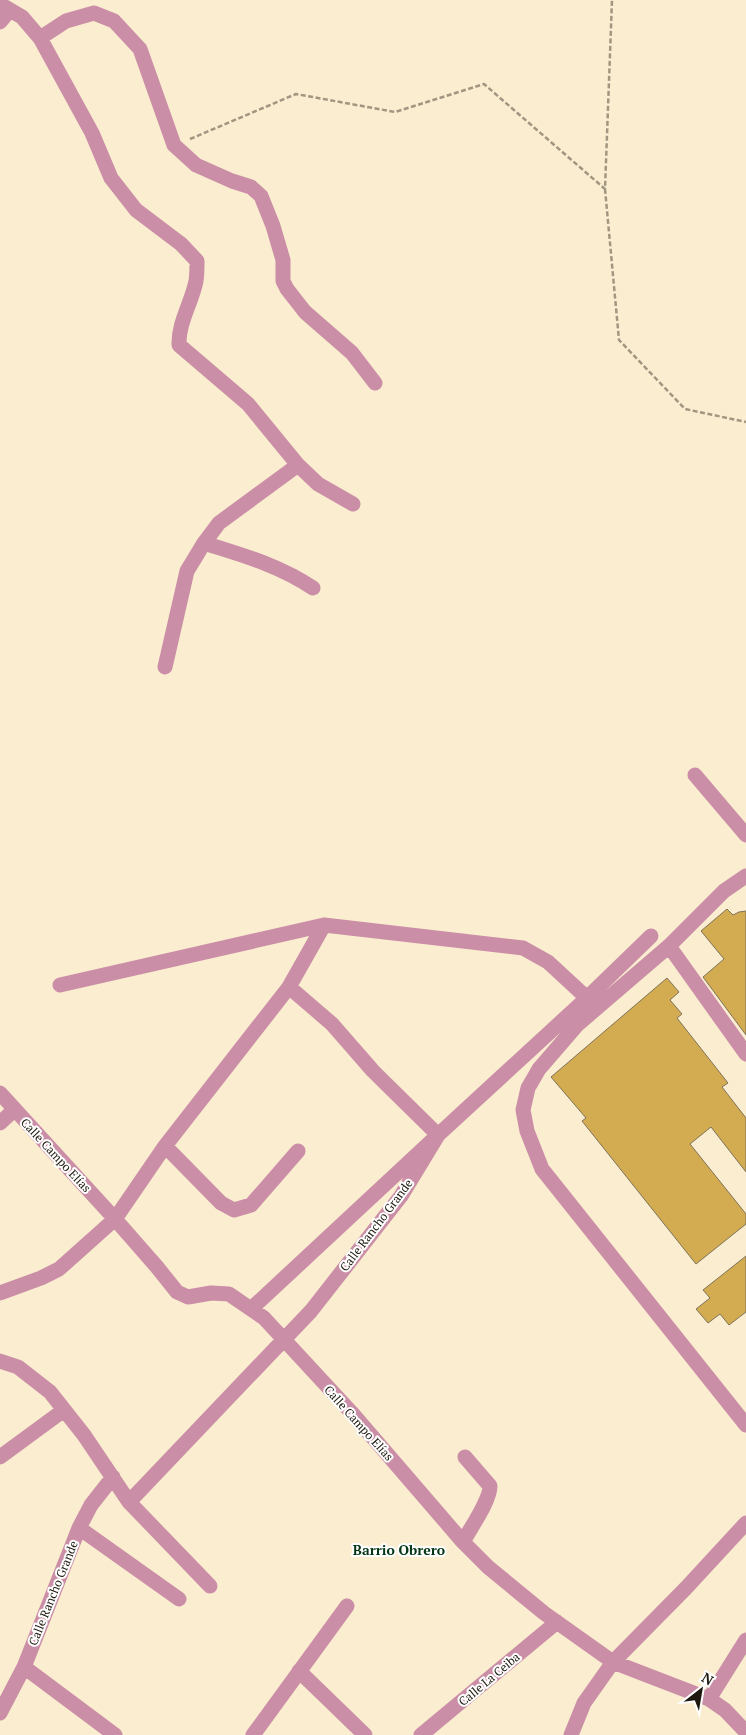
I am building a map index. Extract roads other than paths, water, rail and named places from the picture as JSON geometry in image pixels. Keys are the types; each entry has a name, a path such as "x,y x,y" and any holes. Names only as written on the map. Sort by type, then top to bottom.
{"street":[{"path":"3,12 22,17 40,38 92,133 111,178 136,210 181,244 197,261 196,281 185,313 179,345 248,404 298,465 318,484 353,504"},
{"path":"40,38 66,20 94,13 114,21 140,50 174,145 196,165 251,187 261,196 273,226 283,260 284,281 287,289 305,312 352,353 375,383"},
{"path":"165,667 187,571 204,543 219,522 298,465"},
{"path":"204,543 262,560 295,576 312,588"},
{"path":"695,775 746,835"},
{"path":"746,876 724,892 669,946 577,1025 539,1069 528,1088 523,1110 527,1131 542,1169 746,1425"},
{"path":"0,1293 41,1278 59,1269 115,1219 165,1146 289,988 324,925"},
{"path":"60,985 324,925 523,948 548,962 587,998"},
{"name":"Calle Rancho Grande","path":"129,1502 311,1311 402,1196 438,1134 587,998 651,936"},
{"path":"669,946 746,1054"},
{"path":"251,1309 438,1134 373,1071 332,1024 289,988"},
{"name":"Calle Campo Elías","path":"0,1093 115,1219 176,1292 188,1297 211,1293 229,1294 264,1318 358,1419 463,1542 488,1568 612,1662 709,1699 725,1710 746,1732"},
{"path":"0,1123 14,1110"},
{"path":"165,1146 221,1203 234,1210 251,1204 298,1151"},
{"path":"0,1361 18,1367 50,1392 84,1436 129,1502 210,1586"},
{"path":"0,1457 64,1410"},
{"path":"463,1542 490,1490 490,1486 465,1457"},
{"name":"Calle Rancho Grande","path":"0,1713 24,1667 79,1528 91,1505 113,1477"},
{"path":"571,1735 584,1702 612,1662 686,1588 746,1523"},
{"path":"79,1528 179,1599"},
{"path":"253,1735 347,1606"},
{"name":"Calle La Ceiba","path":"421,1735 557,1622"},
{"path":"709,1699 746,1640"},
{"path":"24,1667 115,1735"},
{"path":"300,1671 365,1735"}],"district":[{"name":"Barrio Obrero","path":"399,1549"}]}
